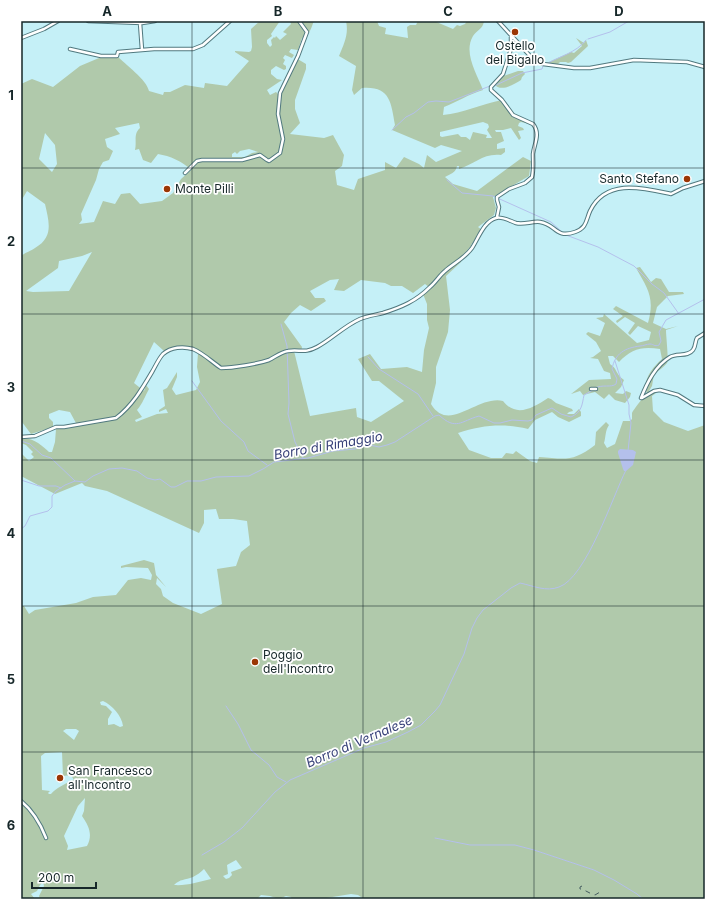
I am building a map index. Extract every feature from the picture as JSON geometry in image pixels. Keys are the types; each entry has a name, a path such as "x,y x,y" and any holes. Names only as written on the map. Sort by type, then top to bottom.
{"street":[{"path":"21,38 44,29 58,21"},
{"path":"88,21 140,23 155,21"},
{"path":"70,49 101,56 116,56 118,52 194,49 203,45 230,21"},
{"path":"185,173 197,161 242,160 260,155 270,161 280,153 283,139 278,114 280,93 298,56 307,32 299,21"},
{"path":"498,21 536,61 543,64 574,68 590,68 634,60 687,62 705,67"},
{"path":"140,23 142,50"},
{"path":"21,437 35,436 56,427 116,418 138,396 163,354 172,349 182,347 193,350 202,354 221,368 267,360 289,351 306,352 316,348 360,319 407,305 430,288 445,271 459,262 472,249 485,227 497,217 499,207 496,199 497,196 506,190 525,183 532,177 534,152 538,137 536,127 533,124 513,115 502,100 491,90 491,87 503,74 511,49 511,34"},
{"path":"497,217 520,224 540,222 555,228 562,234 568,234 577,232 582,228 588,222 590,211 596,204 605,195 617,188 649,189 671,194 682,188 705,182"},
{"path":"705,333 697,338 693,350 671,356 660,364 654,371 641,398 656,390 678,395 694,405 705,406"},
{"path":"591,389 596,389"},
{"path":"21,801 34,817 46,838"}],"green space":[{"path":"260,21 280,21 271,34 272,36 267,40 270,47 272,45 271,40 274,37 275,38 276,36 280,40 287,34 283,32 291,24 290,21 314,21 309,33 302,38 298,50 291,49 289,52 294,55 292,58 285,55 283,58 285,60 283,64 286,66 286,69 284,70 276,66 271,70 271,74 277,79 282,80 267,90 270,95 276,92 279,95 296,58 306,64 306,69 295,100 295,109 300,123 290,134 324,138 333,135 344,155 342,166 335,171 337,185 354,190 358,179 385,170 385,162 396,168 404,157 424,168 427,155 436,162 462,151 441,145 435,148 392,130 395,125 392,109 388,97 384,93 371,88 362,88 354,95 352,90 356,66 339,56 346,35 346,21 377,21 379,26 386,28 385,34 408,38 407,27 410,25 416,25 418,21 434,21 453,29 457,25 460,26 465,24 467,21 484,21 481,28 473,36 470,43 470,56 483,90 444,107 443,115 502,100 513,115 530,124 519,123 518,126 524,130 518,131 521,138 519,140 511,128 495,130 496,132 501,132 504,141 497,144 497,149 505,148 505,152 501,155 484,157 459,169 459,166 457,166 454,172 445,177 453,184 477,191 523,157 531,161 529,176 493,197 496,208 494,215 478,227 482,230 462,256 461,262 446,276 450,310 448,332 436,367 436,383 431,404 438,412 446,415 455,415 483,403 493,401 503,401 513,409 525,410 548,398 556,403 572,409 573,411 567,414 574,414 579,409 581,416 569,422 558,417 552,412 535,420 528,429 510,426 493,426 476,428 458,433 469,450 491,458 502,458 506,453 513,454 516,451 530,461 537,463 539,457 563,459 575,457 595,445 596,432 606,422 609,425 606,431 604,443 607,448 615,444 623,421 630,421 632,419 633,411 647,394 647,379 655,366 662,359 660,349 642,348 632,351 619,362 613,356 608,356 610,364 624,380 621,387 615,393 623,394 626,391 631,393 630,397 625,403 615,400 609,394 604,399 595,392 583,395 580,391 571,394 589,380 611,379 610,373 604,371 598,359 590,358 601,351 596,342 586,334 588,332 600,336 605,323 596,318 603,317 604,314 637,343 649,340 651,332 638,326 630,335 628,333 635,323 625,317 617,323 616,321 623,316 613,309 616,306 648,323 651,307 649,294 636,268 640,267 651,282 656,278 661,279 669,292 683,292 684,294 668,296 657,307 653,323 666,329 678,326 666,330 668,361 654,374 652,386 649,391 657,389 656,393 652,396 653,411 664,422 688,431 705,425 705,899 364,899 358,895 351,894 320,899 292,899 291,897 286,896 279,899 261,895 257,899 40,899 39,896 44,886 43,882 37,891 31,894 35,899 21,899 21,606 24,606 29,614 35,610 76,603 93,597 116,595 128,580 141,578 151,580 152,575 148,568 121,568 121,566 144,560 154,563 156,575 166,587 157,578 156,584 161,589 163,596 173,603 201,614 222,604 217,569 236,566 241,552 250,545 247,521 219,519 216,509 204,510 204,523 199,533 107,491 85,486 82,483 55,494 21,476 21,453 29,461 34,457 31,454 33,452 26,445 21,443 21,439 25,438 32,440 40,444 49,452 52,452 55,442 56,429 71,428 77,425 70,412 59,410 49,414 49,418 53,422 53,427 31,434 22,422 21,424 21,256 41,244 48,234 49,223 45,204 27,191 21,201 21,84 32,79 53,87 80,66 99,58 117,56 140,77 149,91 163,95 164,92 170,92 185,85 204,88 205,83 227,86 249,61 235,51 251,51 251,29","holes":["483,122 488,124 489,127 487,130 492,138 486,138 487,135 473,132 470,140 466,137 461,137 458,134 442,137 440,136 440,132","139,123 140,128 136,135 135,150 139,149 143,160 151,163 158,154 180,162 191,170 181,179 173,193 162,201 140,204 130,193 121,194 115,204 103,201 94,222 79,224 82,220 81,214 96,180 99,169 103,162 109,160 113,151 107,147 105,139 120,134 115,128","45,133 55,145 57,164 52,172 39,159","249,149 258,152 252,153 245,157 232,157 232,154 235,152 237,154 240,151","92,252 69,291 26,291 58,268 59,261 82,256","339,279 334,290 344,291 361,280 385,283 391,286 402,286 413,293 425,284 430,288 423,294 427,304 427,320 429,328 424,350 422,372 407,367 381,369 370,354 358,359 372,381 379,381 404,401 371,422 357,417 356,408 310,416 294,351 301,352 302,347 284,322 300,305 311,311 326,301 324,298 315,298 310,291 330,280","154,342 164,351 182,348 198,353 197,367 200,382 196,390 176,395 172,389 177,377 177,372 167,388 163,390 165,406 159,410 159,412 166,409 168,413 157,414 136,422 135,420 142,417 137,410 149,389 146,385 144,391 134,383","103,701 113,708 121,718 123,726 120,727 114,724 108,725 108,719 112,712 106,706 101,705 100,702","66,729 76,729 79,731 74,740 63,731","62,752 63,776 71,775 74,780 61,786 51,794 48,793 50,791 42,790 41,756 45,753","85,798 82,816 87,823 90,834 87,846 67,850 68,846 64,836 78,806","236,860 242,868 231,872 232,875 229,878 226,879 223,876 228,874 227,865","204,869 211,879 188,884 174,885 178,882 193,877"]},
{"path":"576,38 584,43 586,40 588,46 571,62 560,62 557,65 545,62 549,62 571,52 574,53 582,46"},
{"path":"518,71 523,71 525,74 521,80 515,84 500,88 494,84 501,77"}],"water":[{"path":"620,449 633,450 636,452 633,465 626,471 623,469 618,453"}],"waterway":[{"path":"588,39 610,32 629,21"},
{"path":"546,64 573,51 586,40"},
{"path":"494,86 522,73 542,69 543,66"},
{"path":"392,130 406,117 414,113 428,102 449,102 490,86"},
{"path":"447,180 462,193 493,196 551,222 562,232"},
{"path":"566,235 598,247 634,266 652,284 664,293 679,314"},
{"name":"Borro di Rimaggio","path":"595,388 601,386 612,386 616,384 617,379 612,369 618,355 630,348 648,344 656,346 659,345 661,341 659,332 666,320 705,299"},
{"path":"281,324 287,346 288,414 295,442 303,458"},
{"path":"368,357 379,369 418,394 433,416"},
{"name":"Borro di Vernalese","path":"615,361 629,405 631,423 628,451"},
{"path":"192,381 221,421 244,442 248,451 267,465"},
{"name":"Borro di Rimaggio","path":"21,529 25,526 30,516 48,511 52,507 52,496 56,491 75,481 85,482 93,476 109,469 122,468 137,471 147,478 155,480 160,479 171,487 175,487 187,481 201,481 216,477 249,476 274,462 308,458 333,451 355,449 361,446 370,445 379,447 387,445 395,442 435,416 439,415 445,420 454,424 479,416 494,423 512,420 528,421 532,420 536,415 552,408 561,414 571,417 577,413 582,405 584,395 593,390"},
{"path":"21,441 30,444 42,455 51,458 75,481"},
{"name":"Borro di Vernalese","path":"202,855 224,842 242,828 275,792 290,780 364,748 386,742 421,725 440,705 464,654 472,628 483,610 511,588 520,583 549,589 559,587 569,580 579,569 598,535 626,470"},
{"path":"21,480 39,486 56,486 61,488"},
{"path":"226,706 238,724 251,750 269,765 277,777 286,782"},
{"path":"435,838 470,845 515,845 534,850 594,870 614,880 643,899"}],"railway":[{"path":"582,886 580,889 595,895 600,892"}],"place":[{"name":"Ostello del Bigallo","path":"515,32"},
{"name":"Santo Stefano","path":"687,179"},
{"name":"Monte Pilli","path":"167,189"},
{"name":"Poggio dell'Incontro","path":"255,662"},
{"name":"San Francesco all'Incontro","path":"60,778"}]}
